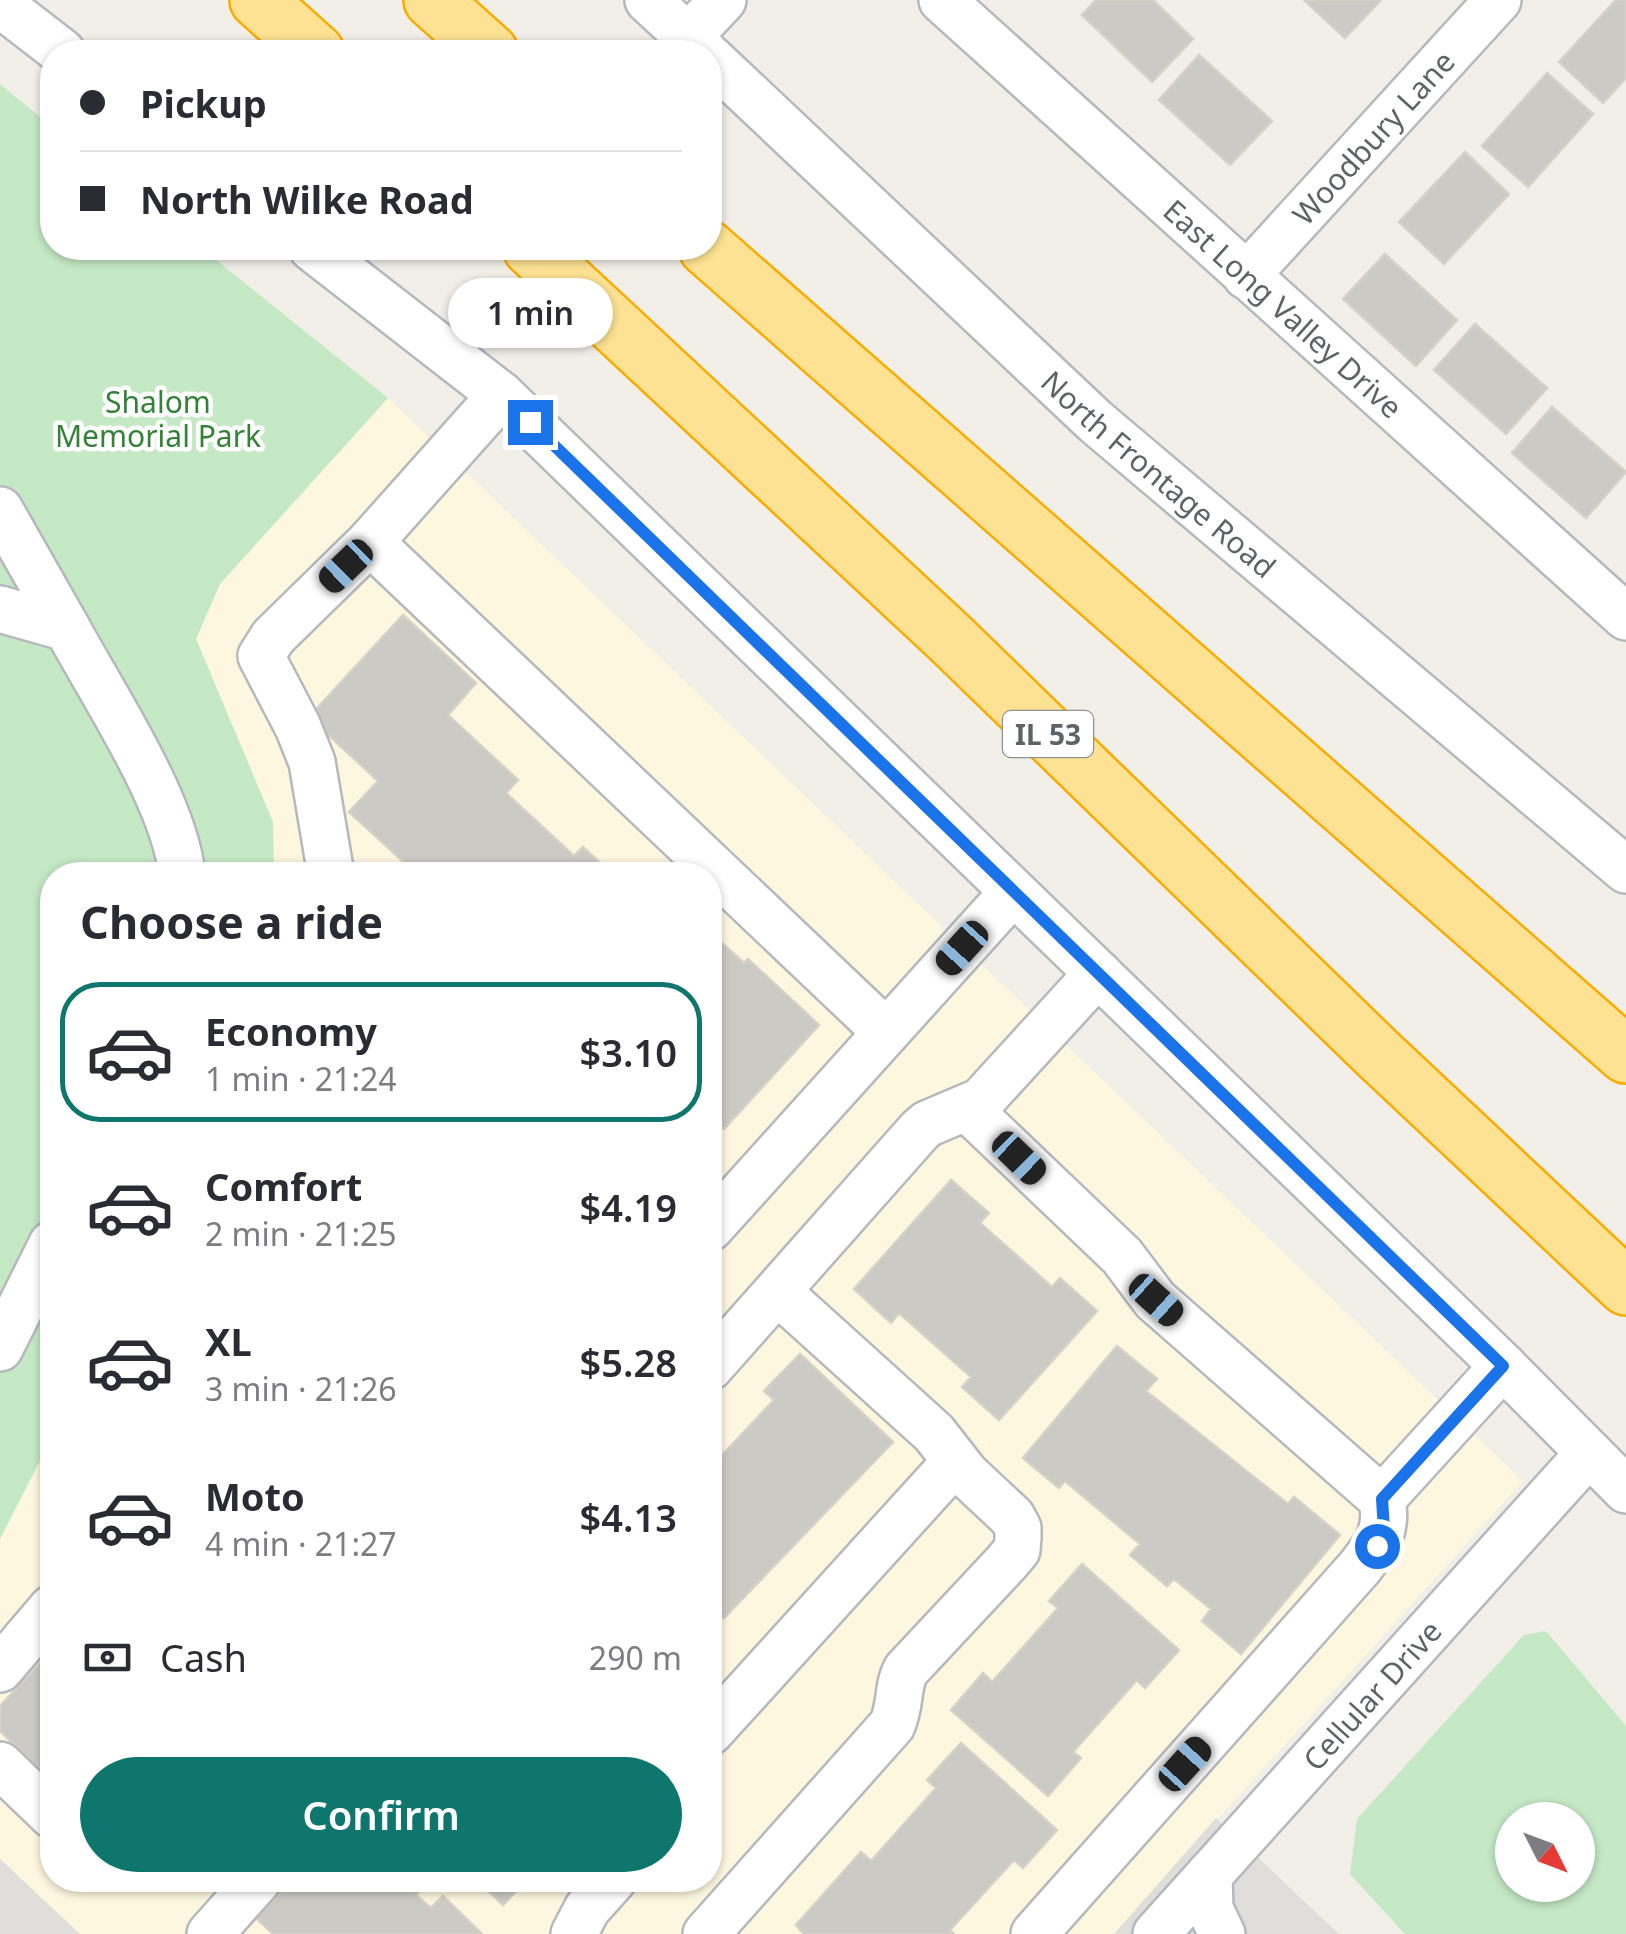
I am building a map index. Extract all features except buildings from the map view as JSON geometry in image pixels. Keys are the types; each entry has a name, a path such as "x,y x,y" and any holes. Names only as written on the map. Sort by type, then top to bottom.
{"highway":[{"path":"258,0 303,40"},
{"path":"432,0 477,40"},
{"name":"IL 53","path":"544,260 950,639 1558,1226 1626,1300"},
{"path":"720,260 1626,1055"},
{"path":"1558,1226 1626,1287"}],"street":[{"name":"North Frontage Road","path":"648,0 690,40"},
{"path":"705,40 723,0"},
{"name":"East Long Valley Drive","path":"942,0 1626,617"},
{"name":"Woodbury Lane","path":"1246,276 1498,0"},
{"path":"0,4 46,40"},
{"name":"North Frontage Road","path":"722,71 1096,422 1625,866"},
{"path":"327,260 501,395 1503,1366 1626,1490"},
{"path":"329,862 312,762 261,656 273,637 370,542 501,395"},
{"path":"0,510 152,783 180,862"},
{"path":"370,542 707,862"},
{"path":"0,608 67,628"},
{"path":"722,876 886,1032"},
{"path":"722,1215 1013,892"},
{"path":"722,1354 920,1130 938,1118 981,1101 1098,973"},
{"path":"968,1108 1122,1256 1156,1300 1382,1499 1384,1529 1377,1546 1034,1934"},
{"path":"0,1348 40,1268"},
{"path":"706,1934 892,1725 906,1670 1017,1550 1018,1528 1012,1517 955,1462 934,1432 778,1292"},
{"path":"1382,1499 1503,1366"},
{"name":"Cellular Drive","path":"1156,1934 1590,1453"},
{"path":"722,1719 955,1462"},
{"path":"0,1669 40,1622"},
{"path":"0,1764 40,1803"},
{"path":"1209,1875 1210,1910 1222,1934"},
{"path":"210,1934 247,1892"},
{"path":"574,1934 587,1909 602,1892"}],"shaded area":[{"path":"388,398 1523,1481 1114,1934 80,1934 0,1859 0,1539 40,1461 40,1892 722,1892 722,862 274,862 273,822 196,639 220,584"},
{"path":"1216,1818 1339,1934 1114,1934"},
{"path":"0,1859 80,1934 0,1934"}],"green space":[{"name":"Shalom Memorial Park","path":"0,84 40,117 40,260 216,260 388,398 220,584 196,639 273,822 274,862 40,862 40,1461 0,1539"},
{"path":"1546,1631 1626,1726 1626,1934 1405,1934 1350,1874 1357,1819 1524,1635"}],"route":[{"path":"530,422 1503,1366 1382,1499 1386,1516 1377,1546"}]}
